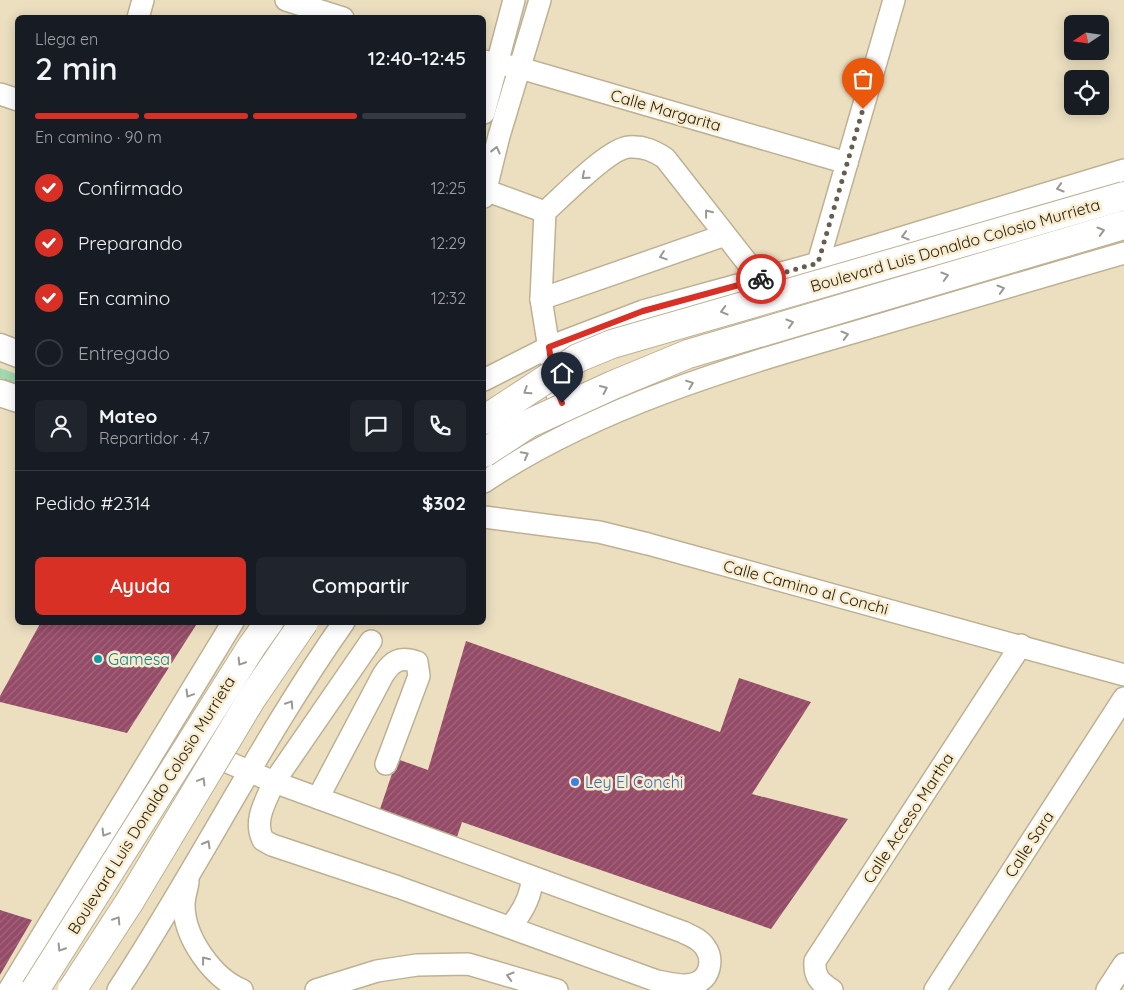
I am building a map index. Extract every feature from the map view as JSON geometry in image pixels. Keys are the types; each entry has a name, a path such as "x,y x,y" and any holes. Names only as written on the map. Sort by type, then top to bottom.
{"highway":[{"name":"Boulevard Luis Donaldo Colosio Murrieta","path":"486,419 578,358 612,344 1124,196"},
{"name":"Boulevard Luis Donaldo Colosio Murrieta","path":"486,452 528,424 613,384 688,354 1124,225"},
{"name":"Boulevard Luis Donaldo Colosio Murrieta","path":"35,990 149,805 252,646 268,625"},
{"name":"Boulevard Luis Donaldo Colosio Murrieta","path":"72,990 130,901 252,698 302,625"}],"main road":[{"path":"0,347 15,353"},
{"path":"0,393 15,398"}],"street":[{"path":"139,15 143,0"},
{"path":"286,0 334,15"},
{"path":"486,96 490,63 514,0"},
{"path":"486,190 540,0"},
{"path":"818,263 894,0"},
{"name":"Calle Margarita","path":"490,63 520,68 847,163"},
{"path":"0,94 15,99"},
{"path":"584,426 572,416 556,392 541,299 545,212 613,152 629,147 651,149 665,158 760,279"},
{"path":"486,379 549,347 633,315 818,263 1124,170"},
{"path":"486,194 545,212"},
{"path":"541,299 726,235"},
{"path":"486,481 518,459 584,426 658,396 796,349 1124,253"},
{"path":"633,315 647,330 655,346 660,363 658,396"},
{"name":"Calle Camino al Conchi","path":"486,517 599,532 648,544 1021,645 1124,675"},
{"path":"9,990 231,625"},
{"path":"118,990 189,874 248,772 342,625"},
{"path":"165,734 274,782 697,938 706,947 710,961 708,974 697,983 680,986 657,980 272,845 263,840 259,826 260,814 274,782 371,641"},
{"name":"Calle Acceso Martha","path":"832,990 821,983 816,976 815,961 1021,645"},
{"path":"318,798 383,675 389,666 398,659 409,659 417,662 419,676 386,764"},
{"name":"Calle Sara","path":"935,990 1124,698"},
{"path":"189,874 184,905 199,952 229,984 242,990"},
{"path":"510,928 526,903 532,888 532,877"},
{"path":"316,990 377,971 417,965 468,964 557,990"},
{"path":"1107,990 1124,964"}],"green space":[{"path":"0,368 15,373 15,384 0,378"}],"building":[{"name":"Gamesa","path":"39,625 196,625 127,733 0,702 0,696"},
{"name":"Ley El Conchi","path":"466,641 720,732 739,678 811,702 752,794 848,819 771,929 462,822 455,843 378,815 397,759 428,770"},
{"path":"0,910 32,920 0,975"}],"way so far":[{"path":"761,279 818,263 863,109"}],"place":[{"name":"Gamesa","path":"98,659"},
{"name":"Ley El Conchi","path":"575,782"}],"route":[{"path":"562,403 556,392 549,347 602,325 643,311 761,279"}]}
